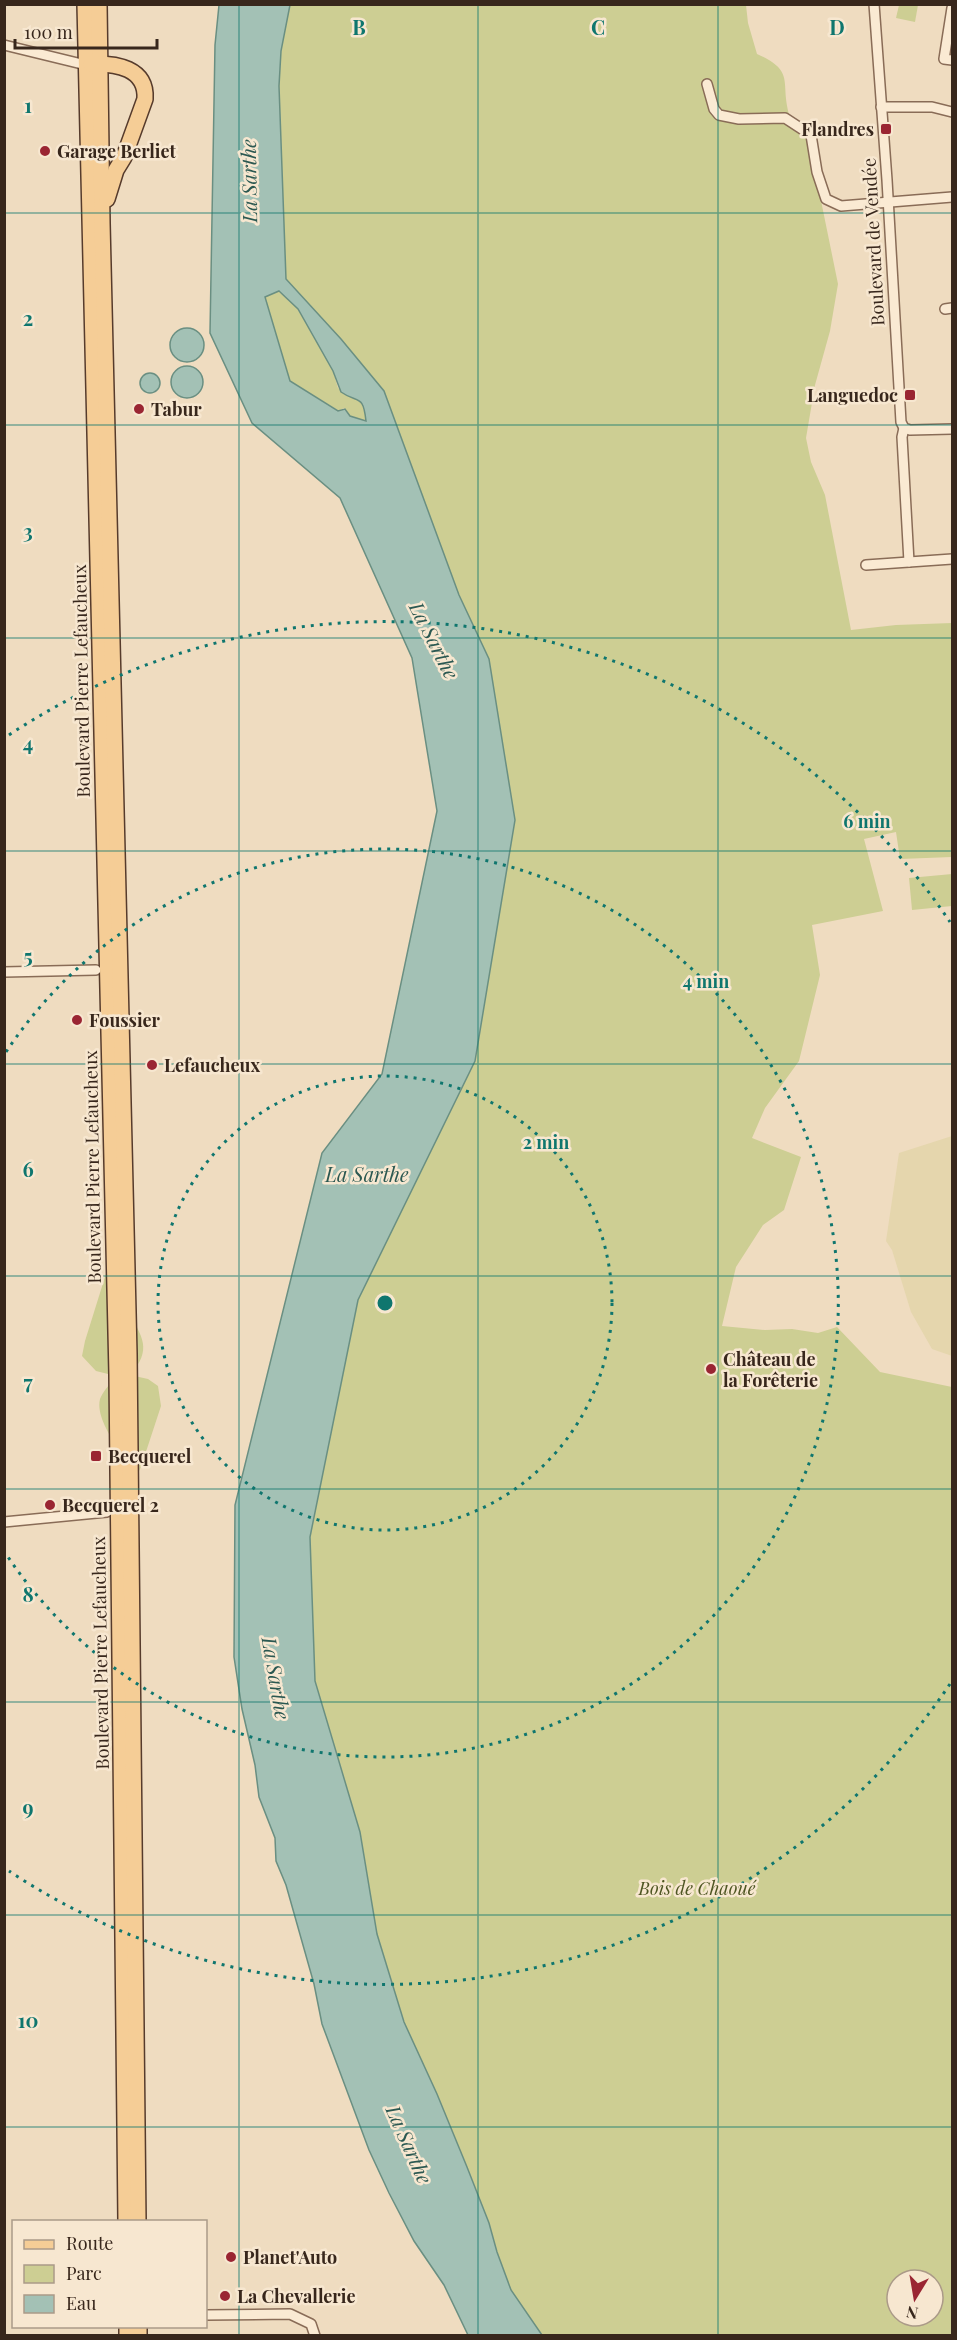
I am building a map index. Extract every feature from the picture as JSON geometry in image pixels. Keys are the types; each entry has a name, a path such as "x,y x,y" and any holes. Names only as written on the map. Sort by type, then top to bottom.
{"main road":[{"name":"Boulevard Pierre Lefaucheux","path":"85,4 93,64 102,223 138,2220"},
{"name":"Boulevard Pierre Lefaucheux","path":"99,4 93,64 123,1375 126,2220"},
{"path":"93,64 131,70 141,79 146,92 143,106 111,184 102,223"}],"street":[{"name":"Boulevard de Vendée","path":"874,4 901,422 904,428 909,562"},
{"path":"952,8 944,59 952,60"},
{"path":"4,45 93,64"},
{"path":"707,84 714,110 719,115 739,119 785,118 811,135 817,172 826,199 841,206 952,197"},
{"path":"881,107 932,107 952,112"},
{"path":"904,428 910,430 952,429"},
{"path":"866,565 952,559"},
{"path":"4,972 96,970"},
{"path":"4,1522 107,1512"},
{"path":"207,2315 290,2314 311,2324 315,2336"}],"shaded area":[{"path":"952,1136 952,1356 932,1349 911,1312 892,1250 886,1241 899,1153"}],"green space":[{"name":"Bois de Chaoué","path":"290,5 746,5 748,23 757,54 769,60 782,73 790,117 806,127 838,284 830,331 815,385 806,438 811,462 825,495 851,630 896,625 952,623 952,857 900,859 896,832 864,839 883,911 812,925 820,975 799,1061 765,1108 752,1138 801,1157 784,1210 763,1225 736,1267 722,1326 765,1330 792,1329 818,1333 837,1327 880,1372 952,1387 952,2335 542,2335 511,2290 489,2223 467,2167 404,2022 377,1934 360,1832 315,1681 310,1537 358,1300 475,1061 489,659 459,595 384,391 341,339 286,279 279,86 281,51"},
{"path":"899,5 918,5 915,22 896,18"},
{"path":"278,291 296,306 333,371 338,388 358,398 367,421 350,416 344,408 339,411 290,381 265,297"},
{"path":"952,874 952,906 912,910 909,878"},
{"path":"114,1248 116,1376 96,1371 82,1356"},
{"path":"128,1311 143,1343 141,1358 130,1375 148,1379 158,1386 161,1406 141,1467 130,1489"},
{"path":"116,1376 117,1448 104,1425 99,1405 101,1396"}],"water":[{"name":"La Sarthe","path":"219,5 290,5 281,51 279,86 286,279 341,339 384,391 459,595 489,659 515,820 475,1061 358,1300 310,1537 315,1681 360,1832 377,1934 404,2022 467,2167 489,2223 511,2290 542,2335 468,2335 444,2285 414,2241 369,2150 322,2024 314,1984 286,1885 276,1861 275,1838 259,1797 234,1657 235,1505 322,1153 382,1074 437,811 412,658 340,498 252,423 210,333 215,45","holes":["279,291 298,309 333,371 341,392 359,400 363,406 366,421 350,416 345,409 338,411 290,381 265,297"]},
{"path":"187,328 199,333 204,345 199,357 187,362 175,357 170,345 175,333"},
{"path":"187,366 198,371 203,382 198,393 187,398 176,393 171,382 176,371"},
{"path":"146,373 154,373 160,379 160,387 154,393 146,393 140,387 140,379"}],"place":[{"name":"Flandres","path":"886,129"},
{"name":"Garage Berliet","path":"45,151"},
{"name":"Languedoc","path":"910,395"},
{"name":"Tabur","path":"139,409"},
{"name":"Foussier","path":"77,1020"},
{"name":"Lefaucheux","path":"152,1065"},
{"name":"Château de la Forêterie","path":"711,1369"},
{"name":"Becquerel","path":"96,1456"},
{"name":"Becquerel 2","path":"50,1505"},
{"name":"Planet'Auto","path":"231,2257"},
{"name":"La Chevallerie","path":"225,2296"}]}
